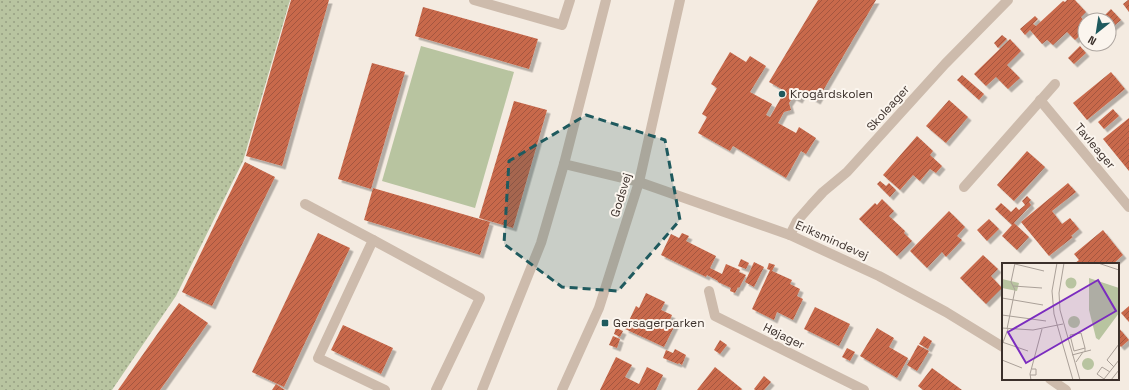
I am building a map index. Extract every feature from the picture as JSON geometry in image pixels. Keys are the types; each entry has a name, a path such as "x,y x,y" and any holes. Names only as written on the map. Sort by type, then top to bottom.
{"street":[{"path":"474,0 562,25 570,0"},
{"path":"482,390 541,243 564,164 606,0"},
{"name":"Godsvej","path":"562,390 599,308 639,182 680,0"},
{"name":"Skoleager","path":"790,235 797,221 823,192 847,172 945,64 1008,0"},
{"path":"964,187 1055,84"},
{"name":"Tavleager","path":"1040,100 1129,207"},
{"path":"564,164 639,182"},
{"name":"Eriksmindevej","path":"639,182 790,235 880,276 946,312 1002,346"},
{"path":"305,204 480,298 436,390"},
{"path":"373,240 318,358 385,390"},
{"name":"Højager","path":"709,291 715,316 864,390"},
{"path":"1051,380 1066,390"}],"highlighted area":[{"path":"586,115 665,140 680,220 618,291 562,287 504,244 509,161"}],"green space":[{"path":"0,0 290,0 243,161 176,296 112,390 0,390"},
{"path":"421,46 514,72 475,208 382,181"}],"building":[{"path":"291,0 329,0 282,166 246,156"},
{"path":"818,0 876,0 817,101 803,93 799,100 793,97 789,103 791,110 784,112 778,123 796,133 799,127 816,138 806,154 801,151 786,178 733,146 730,151 698,133 707,117 702,114 717,88 711,84 730,52 746,62 750,56 766,66 750,92 772,104 766,115 770,117 785,91 769,82"},
{"path":"1067,0 1075,0 1086,12 1077,12 1077,38 1075,40 1067,32 1053,45 1047,40 1042,44 1030,30 1025,35 1020,29 1035,16 1038,19 1033,24 1036,26 1063,1 1065,2"},
{"path":"1129,0 1129,12 1123,4"},
{"path":"423,7 538,39 529,69 415,36"},
{"path":"1117,16 1121,20 1117,23"},
{"path":"1002,35 1007,39 998,48 994,43"},
{"path":"1010,39 1021,51 1007,65 1020,78 1008,89 996,77 986,86 974,74"},
{"path":"1077,49 1077,52 1086,53 1074,64 1068,58"},
{"path":"372,63 405,72 371,189 338,179"},
{"path":"1111,72 1125,89 1087,120 1073,103"},
{"path":"962,75 984,94 979,100 957,80"},
{"path":"949,100 968,117 946,143 926,126"},
{"path":"514,101 547,110 513,228 479,218"},
{"path":"1113,109 1119,116 1104,129 1098,122"},
{"path":"1129,118 1129,171 1103,139"},
{"path":"917,136 933,151 930,155 942,166 936,173 930,169 920,181 913,175 900,190 883,175"},
{"path":"1027,151 1045,167 1014,201 997,185"},
{"path":"245,162 275,177 212,306 182,292"},
{"path":"880,181 886,186 889,183 896,190 890,197 877,184"},
{"path":"1068,183 1076,192 1052,211 1062,224 1070,218 1079,229 1071,236 1073,237 1049,256 1021,222"},
{"path":"373,188 490,222 480,255 364,220"},
{"path":"1027,196 1031,200 1029,202 1031,205 1014,223 1029,237 1017,250 1002,236 1012,225 995,209 1001,203 1011,212 1016,207 1019,210 1025,205 1022,201"},
{"path":"882,199 894,211 889,216 905,231 904,233 912,241 897,256 859,219 875,203 877,205"},
{"path":"949,211 965,227 957,236 962,240 946,257 942,252 927,268 910,251"},
{"path":"989,219 999,229 987,241 977,230"},
{"path":"1103,230 1123,255 1114,263 1075,263 1079,260 1074,254"},
{"path":"318,233 350,248 284,387 252,372"},
{"path":"682,233 689,236 686,241 716,256 710,268 722,274 726,264 740,270 739,272 746,275 735,293 730,291 731,288 707,275 706,277 661,255 671,234 679,238"},
{"path":"983,255 998,269 991,276 1002,288 986,304 960,278"},
{"path":"741,259 749,263 746,269 738,266"},
{"path":"754,262 764,267 754,287 745,282"},
{"path":"769,263 775,265 772,271 792,280 790,284 800,289 797,296 803,299 793,320 777,312 774,320 752,309 770,270 767,269"},
{"path":"646,293 665,302 661,310 672,315 669,322 675,325 664,347 625,329 636,306 639,308"},
{"path":"179,303 208,323 160,390 118,390"},
{"path":"1129,306 1129,322 1121,313"},
{"path":"815,307 850,324 839,346 804,329"},
{"path":"343,325 393,348 381,374 331,350"},
{"path":"616,328 623,331 620,337 614,334"},
{"path":"877,328 894,338 889,347 908,358 897,378 860,356"},
{"path":"1119,328 1129,340 1121,347 1119,345"},
{"path":"613,336 620,339 617,348 609,345"},
{"path":"924,336 932,341 928,349 919,344"},
{"path":"720,340 727,345 720,354 714,350"},
{"path":"918,345 929,351 917,371 907,365"},
{"path":"847,348 855,352 850,361 842,357"},
{"path":"675,349 686,355 682,365 663,358 666,350 673,353"},
{"path":"616,357 632,365 625,377 639,384 647,367 663,375 656,390 600,390"},
{"path":"715,367 742,389 697,390"},
{"path":"932,368 962,390 923,390 918,386"},
{"path":"764,376 771,382 764,390 755,390 754,389"},
{"path":"276,384 285,390 272,390"}],"place":[{"name":"Krogårdskolen","path":"782,94"},
{"name":"Gersagerparken","path":"605,323"}]}
